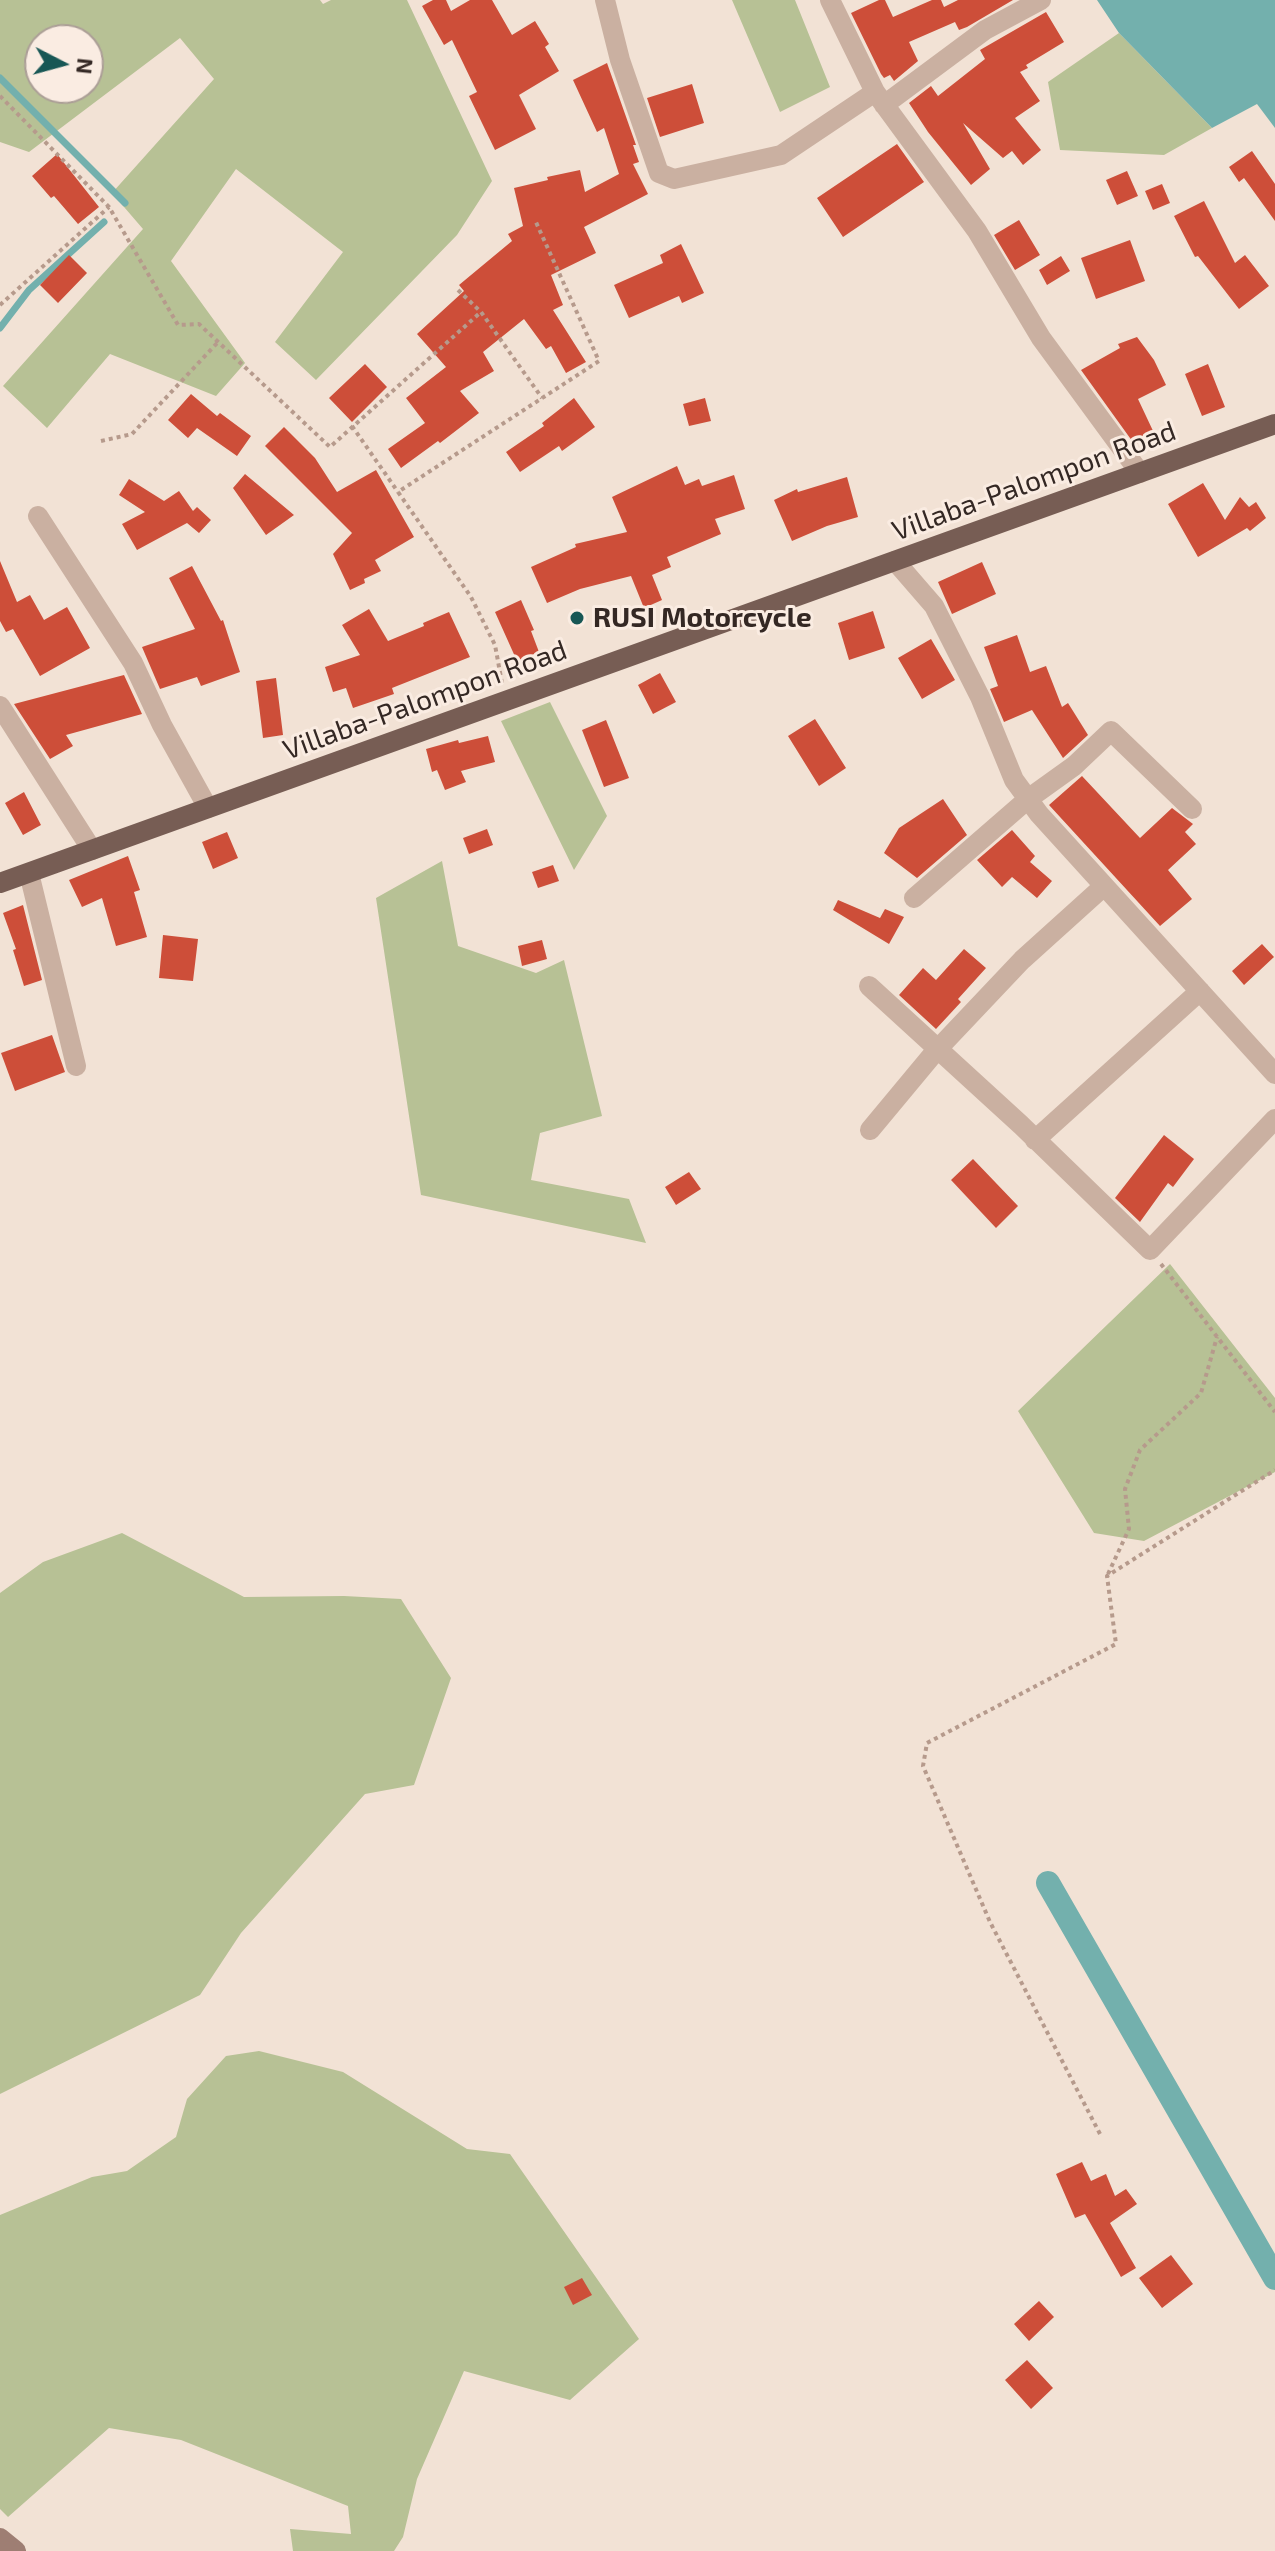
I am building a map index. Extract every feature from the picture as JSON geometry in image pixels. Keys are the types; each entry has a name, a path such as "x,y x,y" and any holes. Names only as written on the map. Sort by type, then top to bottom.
{"main road":[{"name":"Villaba-Palompon Road","path":"0,883 1275,424"},
{"path":"0,2538 16,2551"}],"street":[{"path":"605,0 620,60 659,173 674,179 781,155 880,99 985,30 1041,0"},
{"path":"830,0 880,99 977,231 1041,338 1140,473"},
{"path":"38,516 133,663 162,725 208,808"},
{"path":"895,561 934,606 980,697 1014,780 1028,799 1275,1074"},
{"path":"0,706 92,850"},
{"path":"914,898 1028,799 1074,766 1111,731 1192,809"},
{"path":"29,873 76,1066"},
{"path":"870,1130 938,1049 1022,960 1104,886"},
{"path":"869,986 1150,1250 1275,1119"},
{"path":"1035,1140 1200,991"}],"path":[{"path":"0,96 109,207 178,325 199,324 330,447 481,312"},
{"path":"1,303 109,207"},
{"path":"398,492 599,361 535,220"},
{"path":"458,290 481,312 542,398"},
{"path":"101,441 132,434 219,341"},
{"path":"352,426 471,597 495,645 505,701"},
{"path":"1150,1250 1275,1412"},
{"path":"1100,2134 990,1922 923,1766 927,1743 1116,1644 1107,1576 1129,1529 1125,1489 1140,1450 1201,1393 1217,1337"},
{"path":"1107,1576 1275,1470"}],"green space":[{"path":"0,0 320,0 323,4 331,0 407,0 492,181 457,235 316,380 275,342 343,252 236,169 171,261 245,363 216,396 110,354 47,428 3,386 143,229 112,193 214,79 180,38 104,95 104,24 24,24 24,104 93,104 29,152 0,142"},
{"path":"732,0 795,0 830,87 780,112"},
{"path":"1119,33 1212,128 1164,155 1060,150 1048,82"},
{"path":"550,702 607,816 574,870 501,721"},
{"path":"442,861 458,946 536,973 564,960 602,1116 540,1133 531,1180 629,1199 646,1243 421,1195 376,898"},
{"path":"1170,1264 1275,1398 1275,1472 1144,1541 1094,1533 1018,1411"},
{"path":"122,1533 244,1597 401,1599 451,1678 414,1785 365,1794 241,1933 200,1995 0,2094 0,1593 43,1562"},
{"path":"259,2051 343,2072 467,2149 510,2154 639,2339 570,2400 464,2371 417,2479 403,2537 394,2551 293,2551 290,2529 351,2534 348,2506 181,2440 109,2428 8,2517 0,2509 0,2215 92,2177 127,2171 176,2137 187,2099 226,2056"}],"water":[{"path":"1097,0 1275,0 1275,128 1257,104 1212,128 1119,33"}],"building":[{"path":"433,0 446,0 451,11 470,0 492,0 512,35 535,21 549,44 545,47 559,71 519,95 536,129 495,150 469,96 477,92 452,40 444,45 422,6"},
{"path":"885,0 893,17 932,0 941,0 944,7 958,0 1013,0 967,27 959,30 955,22 909,42 918,61 894,81 890,75 884,78 881,74 851,13"},
{"path":"1046,12 1064,42 1026,65 1028,68 1020,72 1040,101 1015,118 1041,150 1023,165 1012,151 1003,158 963,123 990,169 971,185 909,103 931,86 938,96 985,59 980,50"},
{"path":"607,63 636,145 633,145 639,162 633,164 648,194 584,227 596,253 551,275 563,305 553,310 586,362 566,373 551,346 546,349 524,319 483,352 494,371 460,391 479,413 401,468 388,449 425,423 406,398 446,367 417,334 464,291 459,285 512,241 508,234 523,226 514,188 580,170 585,192 619,174 604,128 597,132 573,80"},
{"path":"692,84 704,123 660,137 647,98"},
{"path":"897,144 924,182 843,237 817,198"},
{"path":"1252,151 1275,184 1275,221 1244,178 1239,182 1229,167"},
{"path":"57,154 99,207 78,224 32,176"},
{"path":"1127,171 1138,196 1117,205 1106,180"},
{"path":"1162,184 1170,203 1153,210 1145,191"},
{"path":"1204,201 1235,263 1245,255 1269,286 1239,309 1198,256 1195,257 1174,216"},
{"path":"1019,220 1040,255 1015,270 994,235"},
{"path":"1130,240 1145,281 1096,299 1081,258"},
{"path":"681,244 704,293 682,303 679,296 629,318 614,285 663,263 660,255"},
{"path":"69,255 87,273 58,303 40,285"},
{"path":"1061,256 1070,271 1047,285 1039,270"},
{"path":"1137,337 1154,360 1166,385 1138,399 1154,433 1135,445 1081,370 1120,348 1118,344"},
{"path":"365,364 387,387 352,422 329,398"},
{"path":"1208,364 1225,407 1202,416 1185,374"},
{"path":"191,394 217,416 220,413 251,436 237,456 197,428 188,438 168,420"},
{"path":"574,398 595,427 562,451 559,446 520,472 506,452 544,426 542,423"},
{"path":"705,398 711,421 689,426 683,404"},
{"path":"284,427 315,458 337,492 376,470 414,537 375,560 381,571 350,590 333,554 352,533 265,446"},
{"path":"677,466 685,485 699,479 702,486 734,475 745,509 715,519 721,534 667,557 671,567 652,575 662,600 644,608 631,576 580,589 547,603 531,567 576,547 575,544 627,532 612,497"},
{"path":"245,474 294,515 266,535 233,488"},
{"path":"847,477 858,517 792,541 774,500 797,489 798,492"},
{"path":"129,479 164,501 179,491 193,511 197,507 211,520 199,533 187,523 137,550 122,524 145,512 119,495"},
{"path":"1203,483 1225,520 1240,497 1249,507 1256,502 1266,518 1250,531 1247,528 1198,557 1168,504"},
{"path":"0,561 17,602 30,595 44,620 67,607 90,648 40,676 13,629 6,632 0,621"},
{"path":"982,562 996,594 952,614 938,582"},
{"path":"192,566 223,620 240,672 201,686 197,677 160,689 142,647 195,629 169,578"},
{"path":"521,600 534,630 531,631 539,652 517,661 495,612"},
{"path":"369,609 388,641 449,612 470,657 392,688 394,694 353,708 346,688 333,692 325,667 360,655 342,625"},
{"path":"873,611 885,648 849,660 838,623"},
{"path":"1017,635 1030,672 1046,666 1062,707 1068,703 1088,735 1063,758 1032,710 1004,722 990,689 998,686 984,647"},
{"path":"931,639 955,680 922,699 898,658"},
{"path":"660,673 676,702 653,714 638,685"},
{"path":"124,675 142,714 66,735 73,746 50,759 14,704"},
{"path":"276,678 283,735 263,738 256,681"},
{"path":"815,719 846,768 819,786 788,736"},
{"path":"606,720 629,778 604,787 582,730"},
{"path":"488,736 495,762 461,771 466,782 445,790 437,770 432,772 426,749"},
{"path":"1082,776 1140,838 1172,808 1193,824 1185,832 1196,844 1168,870 1192,899 1160,926 1049,805"},
{"path":"24,792 41,825 23,835 5,803"},
{"path":"943,799 967,835 917,878 884,853 899,828"},
{"path":"487,829 493,845 469,854 463,838"},
{"path":"1012,830 1035,856 1030,862 1052,881 1037,898 1012,877 1002,887 977,860"},
{"path":"227,832 238,858 213,869 202,842"},
{"path":"128,856 140,890 134,892 147,937 116,946 102,898 82,907 69,880"},
{"path":"553,865 559,881 538,888 532,872"},
{"path":"838,900 880,918 885,909 904,917 889,944 833,910"},
{"path":"23,905 42,980 24,986 13,950 16,949 3,913"},
{"path":"163,935 198,939 193,981 159,978"},
{"path":"542,940 547,959 522,966 518,946"},
{"path":"1262,944 1274,957 1244,985 1232,971"},
{"path":"964,949 986,968 936,1029 899,995 923,968 936,980"},
{"path":"52,1035 65,1072 15,1091 1,1053"},
{"path":"1164,1135 1194,1159 1173,1187 1168,1183 1140,1222 1115,1198"},
{"path":"973,1159 1018,1206 996,1228 951,1180"},
{"path":"689,1172 701,1189 676,1205 665,1187"},
{"path":"1082,2162 1091,2181 1106,2174 1115,2196 1126,2189 1137,2204 1110,2223 1136,2268 1121,2277 1085,2214 1075,2218 1056,2174"},
{"path":"1171,2255 1193,2284 1162,2308 1139,2278"},
{"path":"582,2278 592,2295 573,2305 564,2287"},
{"path":"1039,2301 1054,2317 1029,2341 1014,2324"},
{"path":"1027,2360 1053,2388 1031,2409 1005,2380"}],"waterway":[{"path":"0,78 125,203"},
{"path":"0,328 29,290 104,222"},
{"path":"1048,1883 1275,2278"}],"place":[{"name":"RUSI Motorcycle","path":"577,618"}]}
